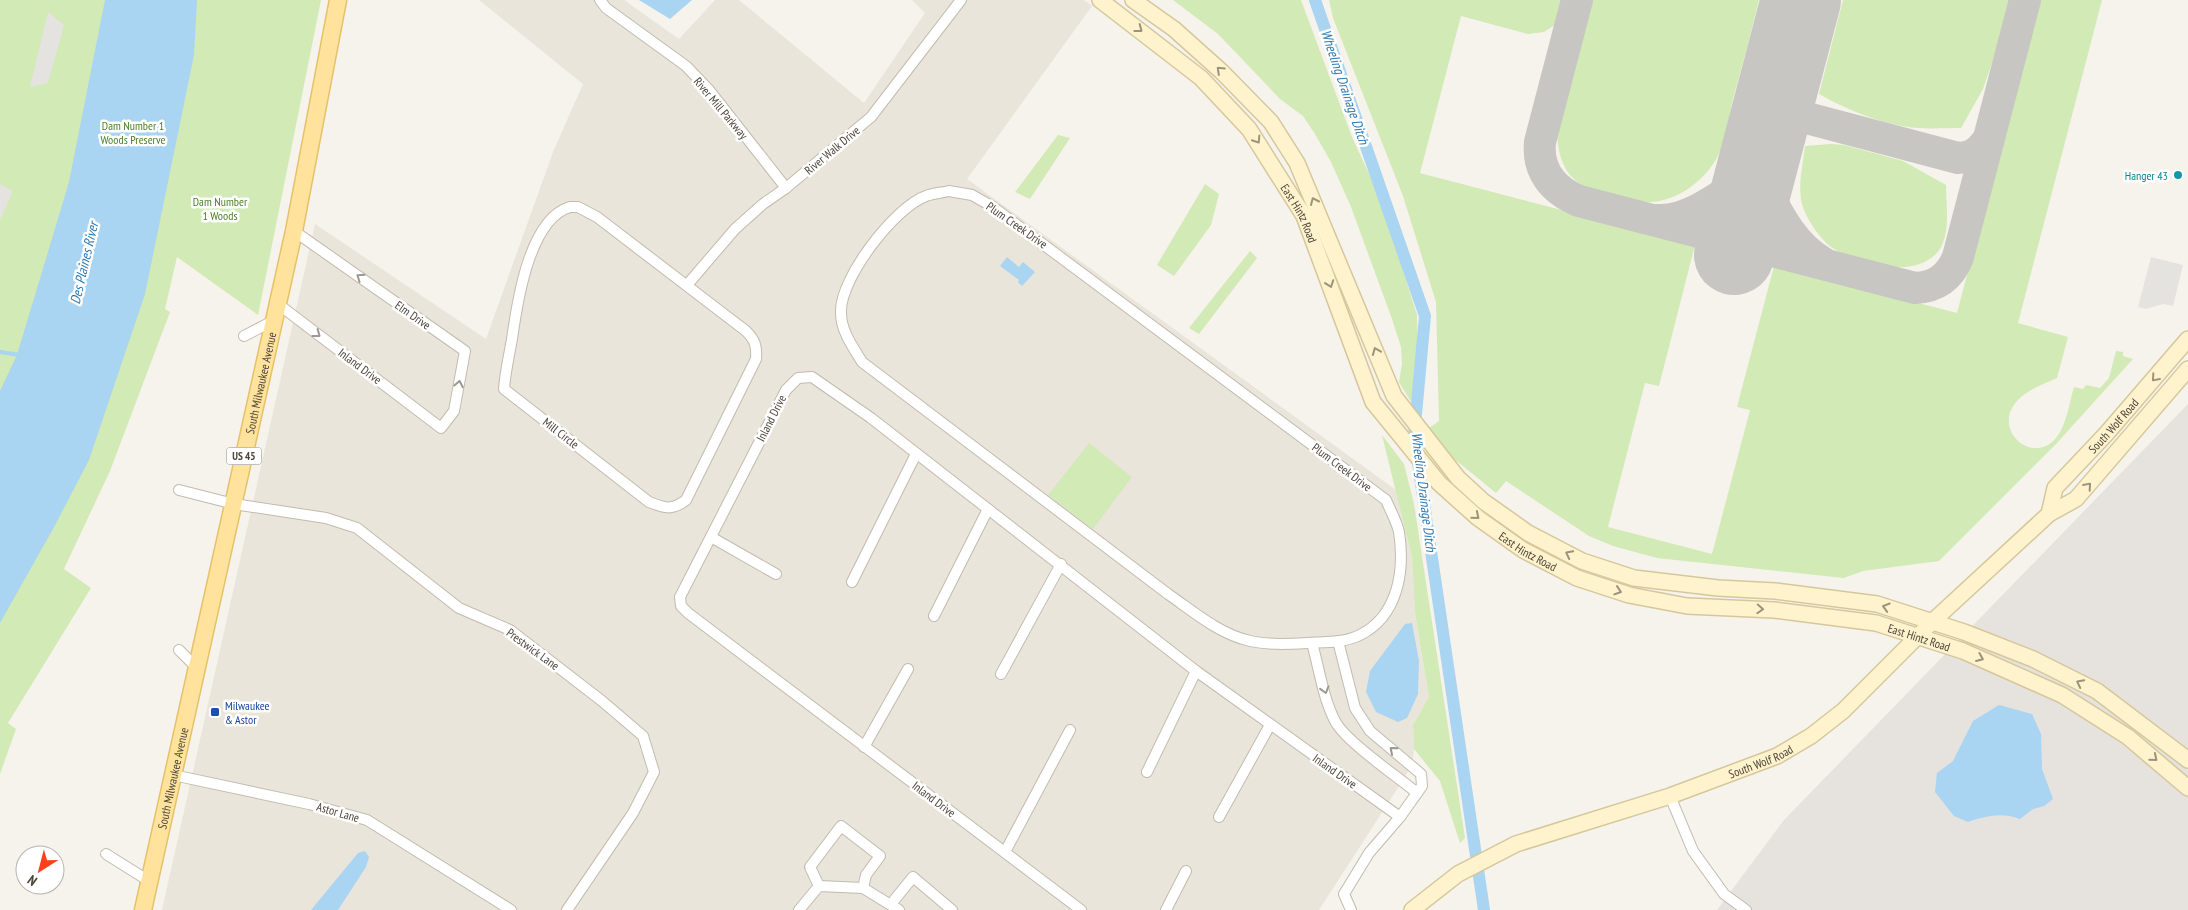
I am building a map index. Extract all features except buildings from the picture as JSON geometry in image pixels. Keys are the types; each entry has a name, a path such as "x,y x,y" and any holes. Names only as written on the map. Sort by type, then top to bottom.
{"main road":[{"name":"South Milwaukee Avenue","path":"143,910 294,231 338,0"},
{"name":"East Hintz Road","path":"1100,0 1201,78 1249,128 1304,216 1373,402 1440,483 1478,518 1523,550 1576,578 1629,595 1687,606 1774,610 1876,623 1963,651 2062,695 2128,737 2188,788"},
{"name":"East Hintz Road","path":"1133,0 1174,29 1216,66 1271,122 1297,163 1394,396 1458,478 1483,501 1528,533 1582,561 1634,578 1718,588 1775,591 1877,604 1933,621 2033,659 2097,691 2188,760"},
{"name":"South Wolf Road","path":"2049,514 2056,488 2188,341"},
{"name":"South Wolf Road","path":"1412,910 1458,874 1516,844 1670,796 1777,756 1811,736 1843,711 1933,621 2049,514 2076,499 2188,370"}],"street":[{"name":"River Mill Parkway","path":"600,0 606,8 686,66 709,90 786,188"},
{"name":"River Walk Drive","path":"687,285 735,229 871,117 961,0"},
{"name":"Plum Creek Drive","path":"949,191 972,195 993,207 1386,500 1399,531 1401,557 1399,584 1392,605 1378,623 1359,636 1338,642 1278,644 1259,642 1219,630 1160,588 862,362 848,340 841,313 847,282 874,242 900,214 925,196 949,191"},
{"name":"Mill Circle","path":"570,206 590,212 687,285 752,337 757,346 756,359 686,500 677,507 665,509 649,502 504,389 504,384 520,290 530,257 551,219 560,210 570,206"},
{"name":"Elm Drive","path":"294,231 465,351 454,411 441,428"},
{"path":"244,336 276,312"},
{"name":"Inland Drive","path":"276,312 441,428"},
{"name":"Inland Drive","path":"1082,910 703,625 681,606 680,597 786,390 798,378 812,377 871,418 1196,671 1400,817"},
{"path":"852,582 916,454"},
{"name":"Prestwick Lane","path":"179,490 234,504 326,518 357,528 459,608 510,630 599,699 643,736 654,772 633,813 568,910"},
{"path":"934,616 988,509"},
{"path":"711,537 776,574"},
{"path":"1002,674 1060,564"},
{"path":"1338,642 1355,708 1370,730 1421,774 1420,789 1400,817 1369,854 1344,894 1351,910"},
{"path":"1312,643 1325,692 1336,722 1354,742 1420,789"},
{"path":"179,650 197,668"},
{"path":"864,747 908,669"},
{"path":"1147,772 1196,671"},
{"path":"1219,817 1270,725"},
{"path":"1005,852 1070,730"},
{"name":"Astor Lane","path":"173,775 309,804 367,820 511,910"},
{"path":"1670,796 1693,851 1724,894 1746,910"},
{"path":"819,886 810,867 841,826 880,856 866,875 863,888"},
{"path":"106,854 149,881"},
{"path":"1166,910 1186,871"},
{"path":"819,886 863,888 895,907 913,877 952,910"},
{"path":"799,910 819,886"}],"shaded area":[{"path":"479,0 624,0 679,39 715,0 739,0 864,103 925,13 912,0 1084,0 1092,6 967,179 1396,490 1412,557 1415,613 1429,697 1413,725 1414,749 1412,766 1319,910 162,910 315,224 486,339 553,152 583,84"},
{"path":"48,12 64,25 48,83 30,87"},
{"path":"0,184 13,191 0,220"},
{"path":"2151,257 2183,265 2173,306 2163,304 2146,309 2138,307"},
{"path":"2188,404 2188,910 1717,910 1784,820"}],"green space":[{"name":"Dam Number 1 Woods Preserve","path":"0,0 321,0 258,315 177,257 165,309 170,312 110,471 64,569 91,588 8,723 16,729 0,774"},
{"path":"1173,0 1301,0 1352,137 1381,200 1417,315 1418,360 1411,402 1399,382 1402,364 1401,347 1392,319 1351,207 1331,162 1315,134 1303,116 1280,99 1218,34"},
{"path":"1329,0 1564,0 1558,23 1544,32 1528,34 1461,16 1420,173 1695,245 1659,386 1645,383 1608,527 1712,554 1750,410 1737,407 1774,266 1957,313 2039,0 2102,0 2018,323 2068,337 2057,378 2025,394 2017,401 2010,412 2009,423 2012,433 2018,441 2027,446 2037,448 2047,446 2056,438 2063,427 2074,387 2083,389 2086,385 2100,388 2109,378 2116,351 2123,352 2123,356 2133,359 2056,444 1939,561 1863,571 1844,578 1657,558 1613,546 1589,536 1506,481 1496,493 1452,457 1429,428 1439,421 1436,302 1403,196 1333,18"},
{"path":"1591,0 1759,0 1720,151 1709,170 1701,179 1682,193 1671,198 1649,202 1601,193 1580,184 1567,171 1563,162 1557,131"},
{"path":"1843,0 2011,0 2003,31 1983,89 1961,128 1906,127 1880,121 1842,106 1819,94"},
{"path":"1058,135 1070,138 1030,199 1015,192"},
{"path":"1844,145 1903,161 1946,185 1946,231 1942,245 1933,256 1921,264 1906,267 1890,267 1857,260 1842,254 1823,239 1812,225 1804,210 1800,195 1801,178 1805,146"},
{"path":"1205,184 1219,194 1211,225 1174,276 1157,265"},
{"path":"1250,251 1257,258 1199,334 1189,328"},
{"path":"1382,435 1404,464 1414,504 1465,838 1460,843 1440,781 1414,749 1413,725 1429,697 1415,613 1412,557"},
{"path":"1089,443 1132,477 1093,529 1048,495"}],"water":[{"name":"Des Plaines River","path":"105,0 197,0 194,55 145,294 89,460 0,623 0,391 17,355 69,182"},
{"path":"639,0 692,0 670,19"},
{"path":"1007,257 1019,267 1023,262 1035,272 1022,286 1018,282 1019,280 1000,266"},
{"path":"1412,623 1419,661 1418,694 1407,718 1398,722 1376,712 1366,692 1370,671 1405,624"},
{"path":"1999,705 2032,714 2041,734 2042,769 2053,799 2044,806 2033,809 2020,819 1994,816 1968,822 1954,816 1935,792 1937,773 1953,761 1973,721"},
{"path":"365,851 369,857 366,867 338,910 311,910 358,853"}],"waterway":[{"name":"Wheeling Drainage Ditch","path":"1315,0 1425,316 1414,436 1484,910"},
{"path":"0,352 20,355"}],"taxiway":[{"path":"1577,0 1540,142 1541,162 1544,171 1554,185 1579,201 1915,288 1929,286 1941,280 1951,270 1958,257 2025,0"},
{"path":"1782,73 1785,98 1791,108 1803,117 1958,158 1975,153 1988,140"},
{"path":"1658,220 1683,216 1709,204 1756,173 1791,234 1800,245 1822,262"}],"runway":[{"path":"1734,255 1801,0"}],"place":[{"name":"Hanger 43","path":"2178,175"},
{"name":"Milwaukee & Astor","path":"215,712"}],"park label":[{"name":"Dam Number 1 Woods","path":"220,208"}]}
